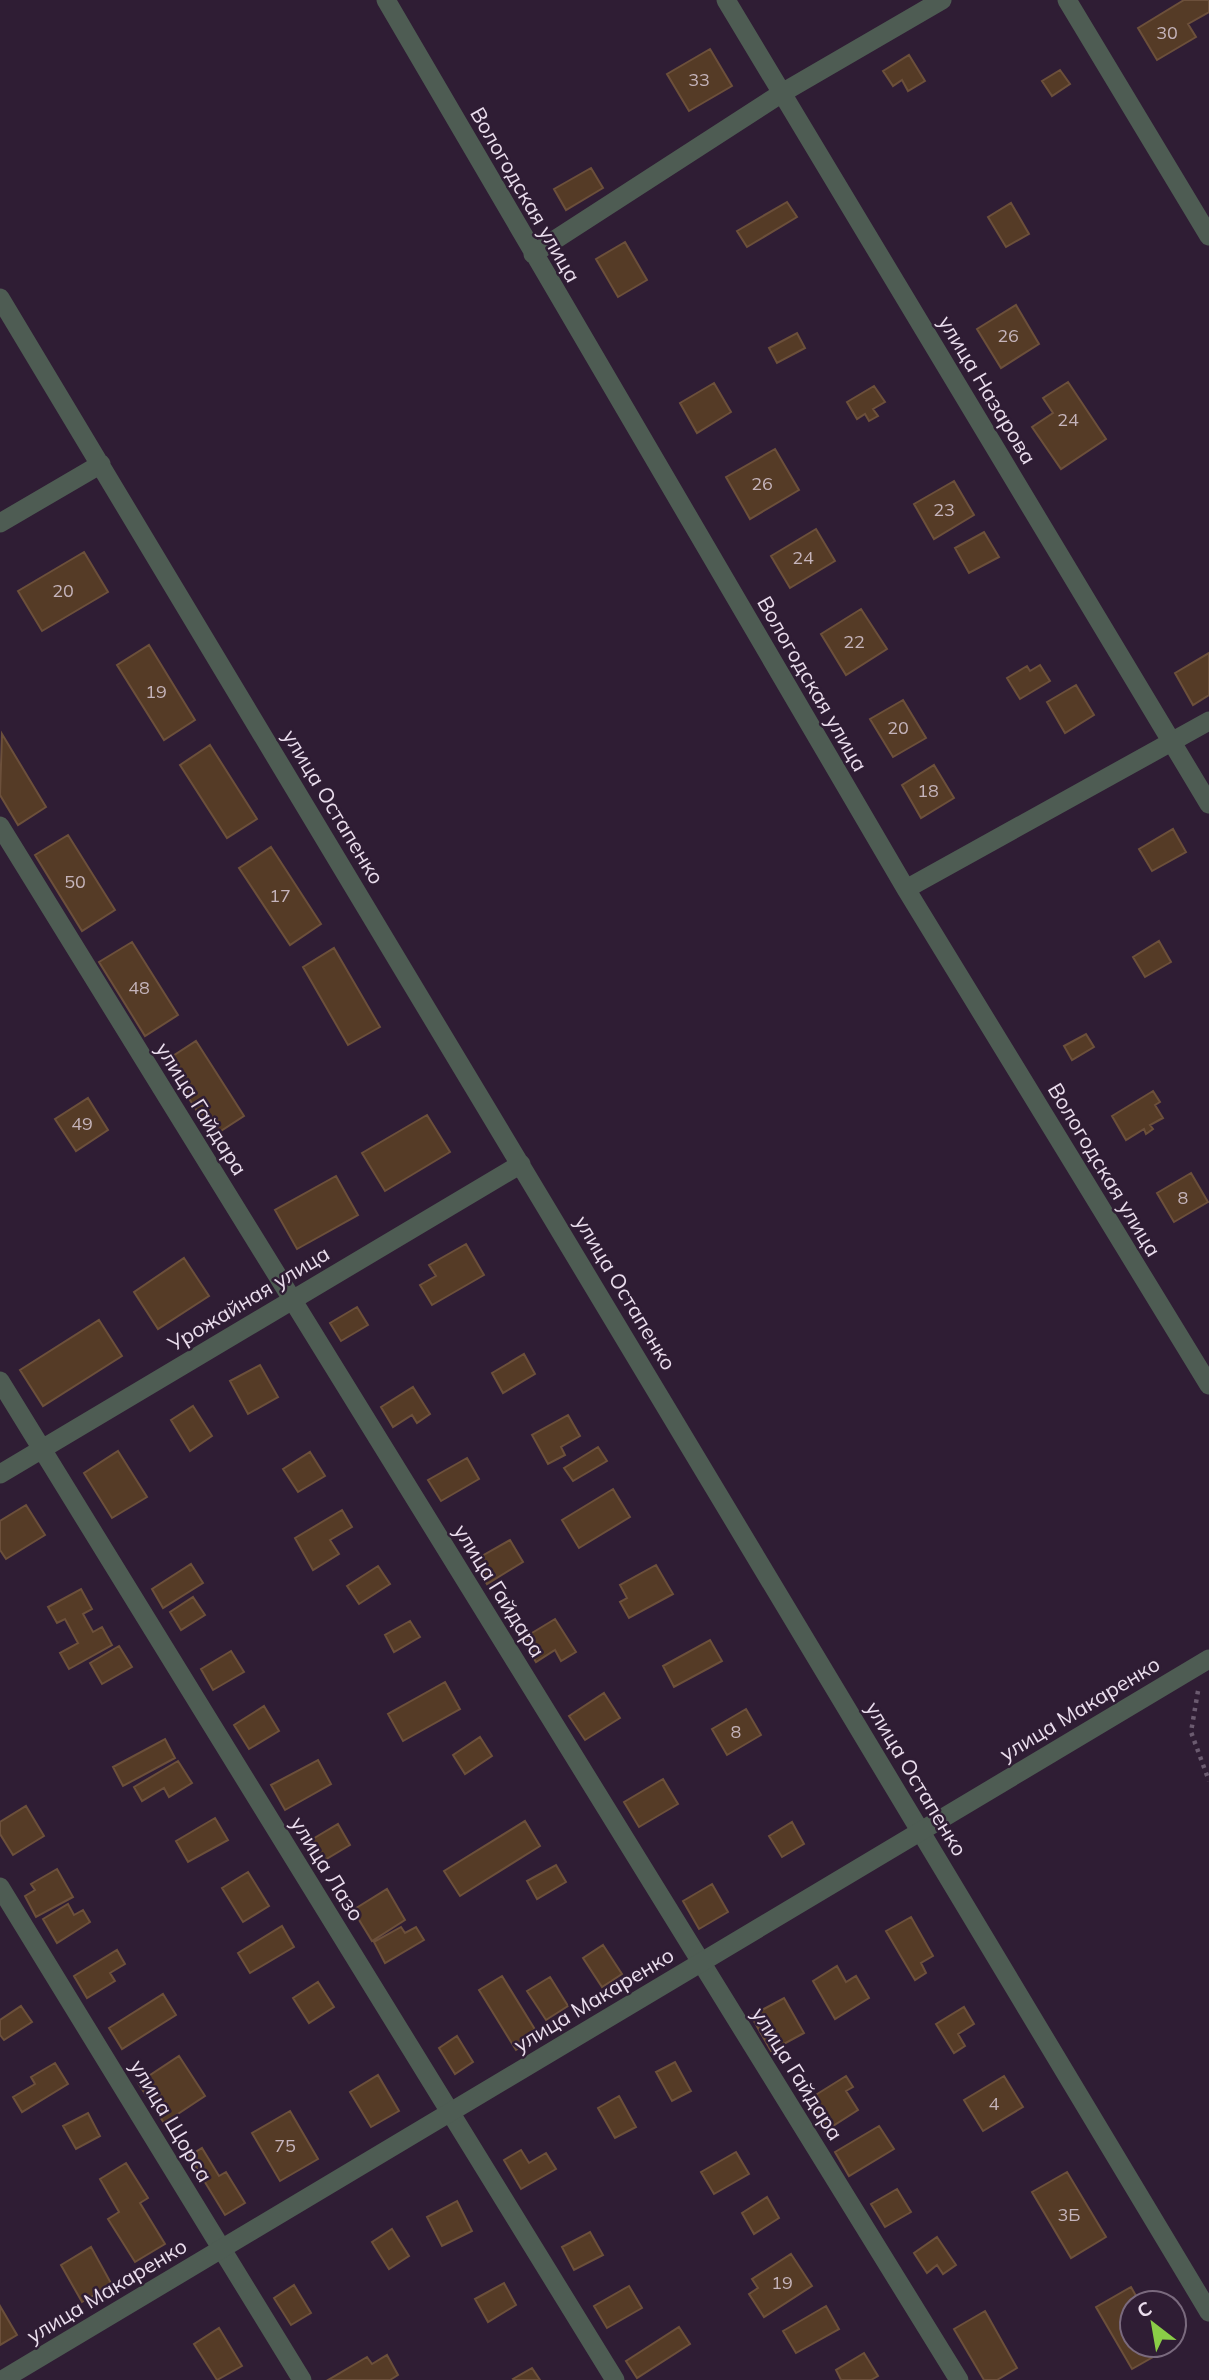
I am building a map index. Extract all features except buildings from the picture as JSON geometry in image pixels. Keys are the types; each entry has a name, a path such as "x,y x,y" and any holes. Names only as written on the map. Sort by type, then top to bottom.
{"street":[{"name":"Вологодская улица","path":"386,0 906,889 1209,1385"},
{"name":"улица Назарова","path":"726,0 1209,804"},
{"path":"533,254 782,93 942,0"},
{"path":"1067,0 1209,236"},
{"name":"улица Остапенко","path":"0,298 1209,2312"},
{"path":"0,523 101,464"},
{"path":"906,889 1209,722"},
{"name":"улица Гайдара","path":"0,826 959,2380"},
{"name":"Урожайная улица","path":"0,1474 521,1164"},
{"name":"улица Лазо","path":"0,1381 615,2380"},
{"name":"улица Макаренко","path":"2,2380 1206,1660"},
{"name":"улица Щорса","path":"0,1886 302,2380"}],"path":[{"path":"1206,1660 1191,1732 1209,1781"}]}
